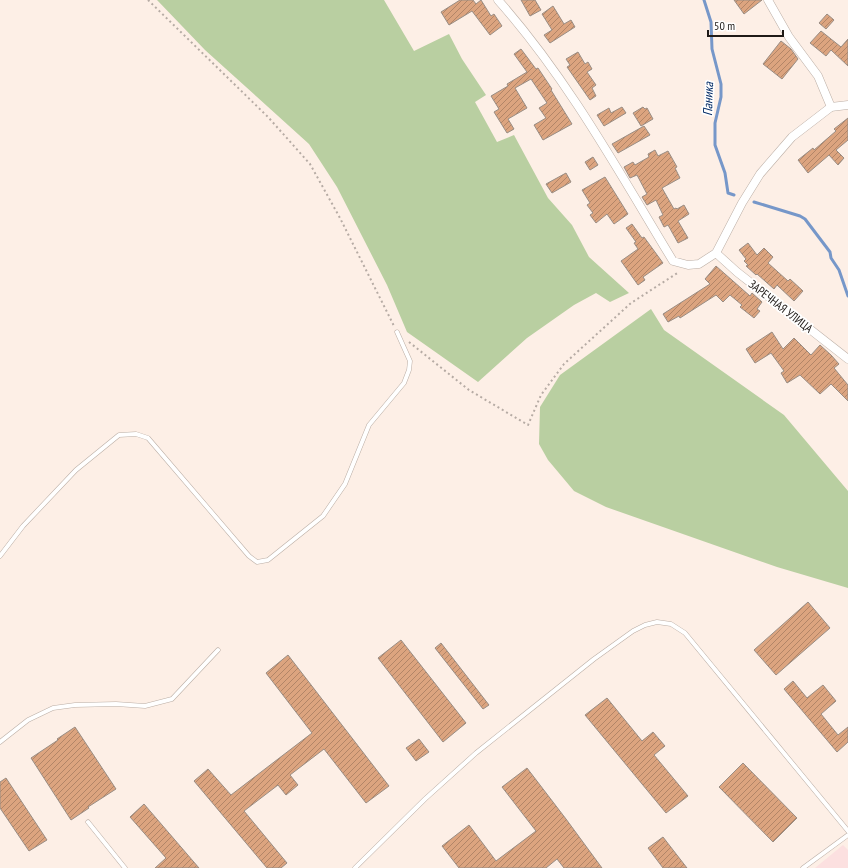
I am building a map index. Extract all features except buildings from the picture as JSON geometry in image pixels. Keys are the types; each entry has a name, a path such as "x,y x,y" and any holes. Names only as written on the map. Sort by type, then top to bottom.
{"street":[{"path":"498,0 518,22 546,58 580,108 673,261 688,265 698,264 716,253 742,203 760,174 792,137 831,107 848,105"},
{"path":"769,1 789,37 818,76 831,107"},
{"name":"ЗАРЕЧНАЯ УЛИЦА","path":"716,253 737,272 848,359"}],"lane":[{"path":"0,556 23,526 76,470 119,435 136,434 148,438 249,556 257,562 268,560 323,516 345,484 369,425 404,383 409,370 410,360 397,332"},
{"path":"355,868 425,799 476,753 594,659 633,631 645,625 658,622 671,624 685,633 848,831"},
{"path":"0,742 28,720 54,708 74,705 116,704 145,706 172,699 218,650"},
{"path":"88,822 125,868"},
{"path":"803,868 848,835"}],"path":[{"path":"148,0 268,117 310,164 340,218 397,332 469,390 528,425 541,395 564,364 631,303 671,278 688,265"}],"shaded area":[{"path":"843,845 848,850 848,868 815,868"}],"green space":[{"path":"157,0 384,0 414,51 449,34 462,59 486,95 475,102 497,142 514,135 548,198 572,225 589,257 629,293 610,302 596,293 574,305 527,338 478,382 407,332 387,285 337,187 309,144 205,50"},
{"path":"651,309 664,330 784,415 848,491 848,588 777,567 606,507 574,491 548,460 539,444 540,407 560,375"}],"waterway":[{"name":"Паника","path":"704,0 711,22 712,49 721,84 721,97 715,123 715,145 725,173 728,193 734,195"},
{"name":"Паника","path":"754,202 800,216 805,219 830,252 831,258 839,270 848,296"}]}
